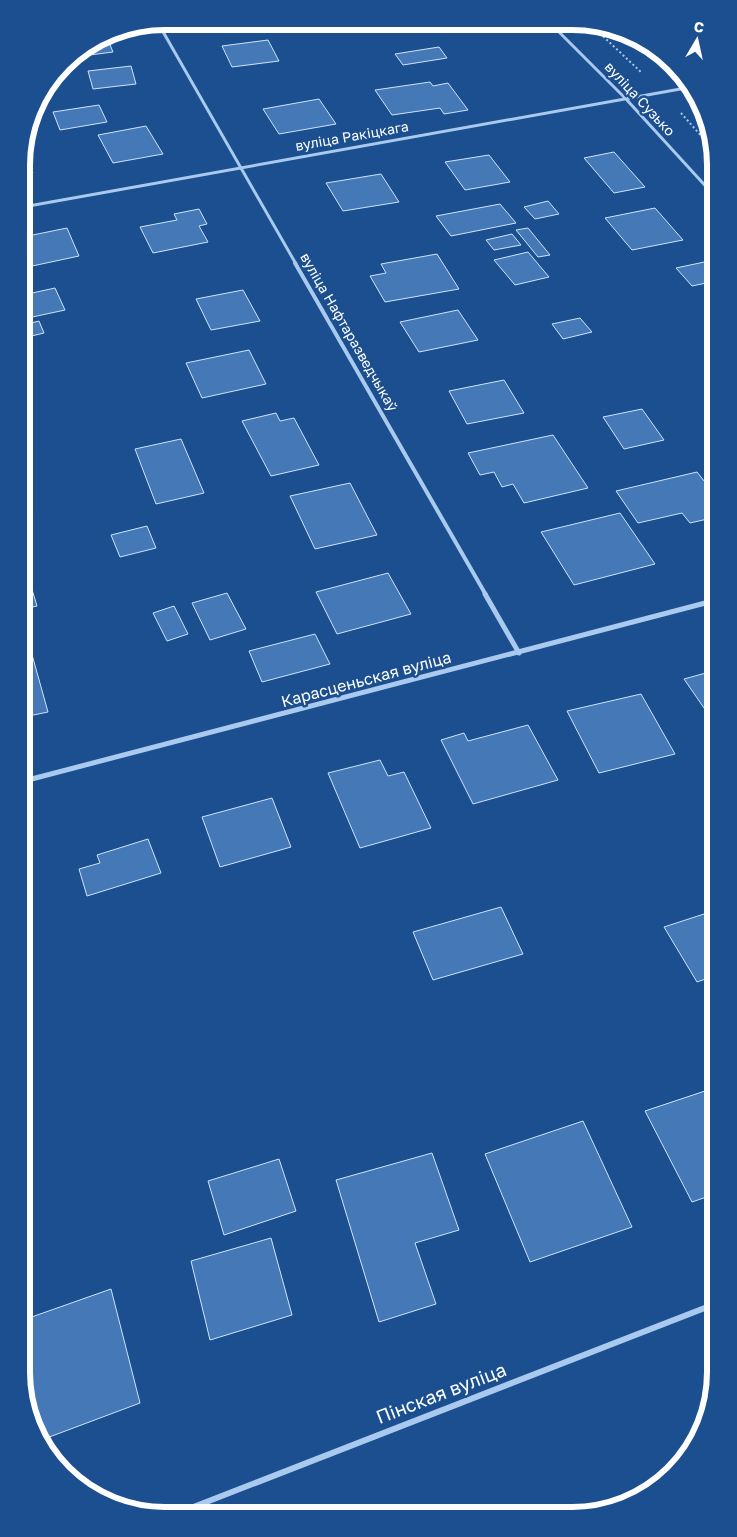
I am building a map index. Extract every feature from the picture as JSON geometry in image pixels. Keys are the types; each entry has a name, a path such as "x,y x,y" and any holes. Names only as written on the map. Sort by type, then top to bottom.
{"street":[{"name":"вуліца Нафтаразведчыкаў","path":"162,30 519,653"},
{"name":"вуліца Сузько","path":"557,30 626,99 707,188"},
{"name":"вуліца Ракіцкага","path":"30,206 683,89"},
{"name":"Карасценьская вуліца","path":"30,779 707,602"},
{"name":"Пінская вуліца","path":"193,1507 707,1307"}],"building":[{"path":"268,40 279,61 232,67 222,46"},
{"path":"109,43 113,52 87,55"},
{"path":"439,47 447,58 403,65 395,54"},
{"path":"131,66 136,84 93,89 88,71"},
{"path":"430,82 433,86 448,83 468,110 444,114 440,108 392,115 375,90"},
{"path":"319,99 336,124 279,134 263,109"},
{"path":"99,105 107,122 60,130 53,112"},
{"path":"146,126 163,154 113,163 98,135"},
{"path":"614,152 645,187 614,193 584,158"},
{"path":"489,155 510,182 465,190 445,162"},
{"path":"381,174 399,202 343,211 326,183"},
{"path":"548,201 559,214 535,219 524,207"},
{"path":"500,204 516,223 451,236 436,216"},
{"path":"655,208 683,240 632,250 605,218"},
{"path":"199,209 207,224 199,226 208,242 153,253 140,227 177,220 174,214"},
{"path":"67,228 79,256 30,266 30,236"},
{"path":"528,228 550,255 538,257 516,230"},
{"path":"512,234 521,245 494,250 486,240"},
{"path":"528,252 549,277 515,285 494,260"},
{"path":"437,254 459,289 385,302 370,276 386,273 381,264"},
{"path":"707,261 707,283 692,286 676,268"},
{"path":"55,288 65,310 30,318 30,293"},
{"path":"243,290 260,321 211,330 196,299"},
{"path":"458,310 478,340 419,352 400,322"},
{"path":"580,318 592,332 563,339 552,324"},
{"path":"39,321 44,333 30,336 30,323"},
{"path":"249,350 266,384 202,398 186,363"},
{"path":"504,380 524,413 467,424 449,391"},
{"path":"642,409 664,440 624,449 603,417"},
{"path":"276,413 280,421 294,418 319,465 271,476 242,421"},
{"path":"553,435 588,488 524,503 513,484 502,487 494,472 480,475 468,453"},
{"path":"181,439 204,493 156,504 135,449"},
{"path":"697,472 707,485 707,519 690,523 682,513 638,523 616,491"},
{"path":"350,483 377,535 315,549 290,496"},
{"path":"620,513 655,564 574,585 541,532"},
{"path":"147,526 156,548 120,557 111,535"},
{"path":"388,573 411,614 337,634 316,592"},
{"path":"30,583 37,606 30,608"},
{"path":"227,593 246,629 210,640 192,603"},
{"path":"174,606 188,634 167,641 153,613"},
{"path":"315,634 330,664 262,682 249,651"},
{"path":"30,651 48,712 30,716"},
{"path":"707,673 707,712 684,679"},
{"path":"641,694 675,754 599,773 567,711"},
{"path":"528,725 558,780 473,804 441,740 464,733 468,741"},
{"path":"380,760 388,776 404,772 431,828 360,848 328,773"},
{"path":"272,798 291,847 220,867 202,817"},
{"path":"148,839 161,873 87,896 79,869 100,863 97,855"},
{"path":"501,907 523,954 433,980 413,932"},
{"path":"704,914 707,918 707,978 697,982 664,927"},
{"path":"707,1090 707,1197 692,1202 645,1111"},
{"path":"583,1121 632,1227 530,1262 485,1154"},
{"path":"432,1153 459,1230 415,1243 436,1304 379,1322 336,1180"},
{"path":"279,1159 296,1211 224,1235 208,1181"},
{"path":"271,1238 292,1315 210,1340 191,1261"},
{"path":"111,1289 140,1403 47,1438 40,1423 31,1389 30,1318"}]}
